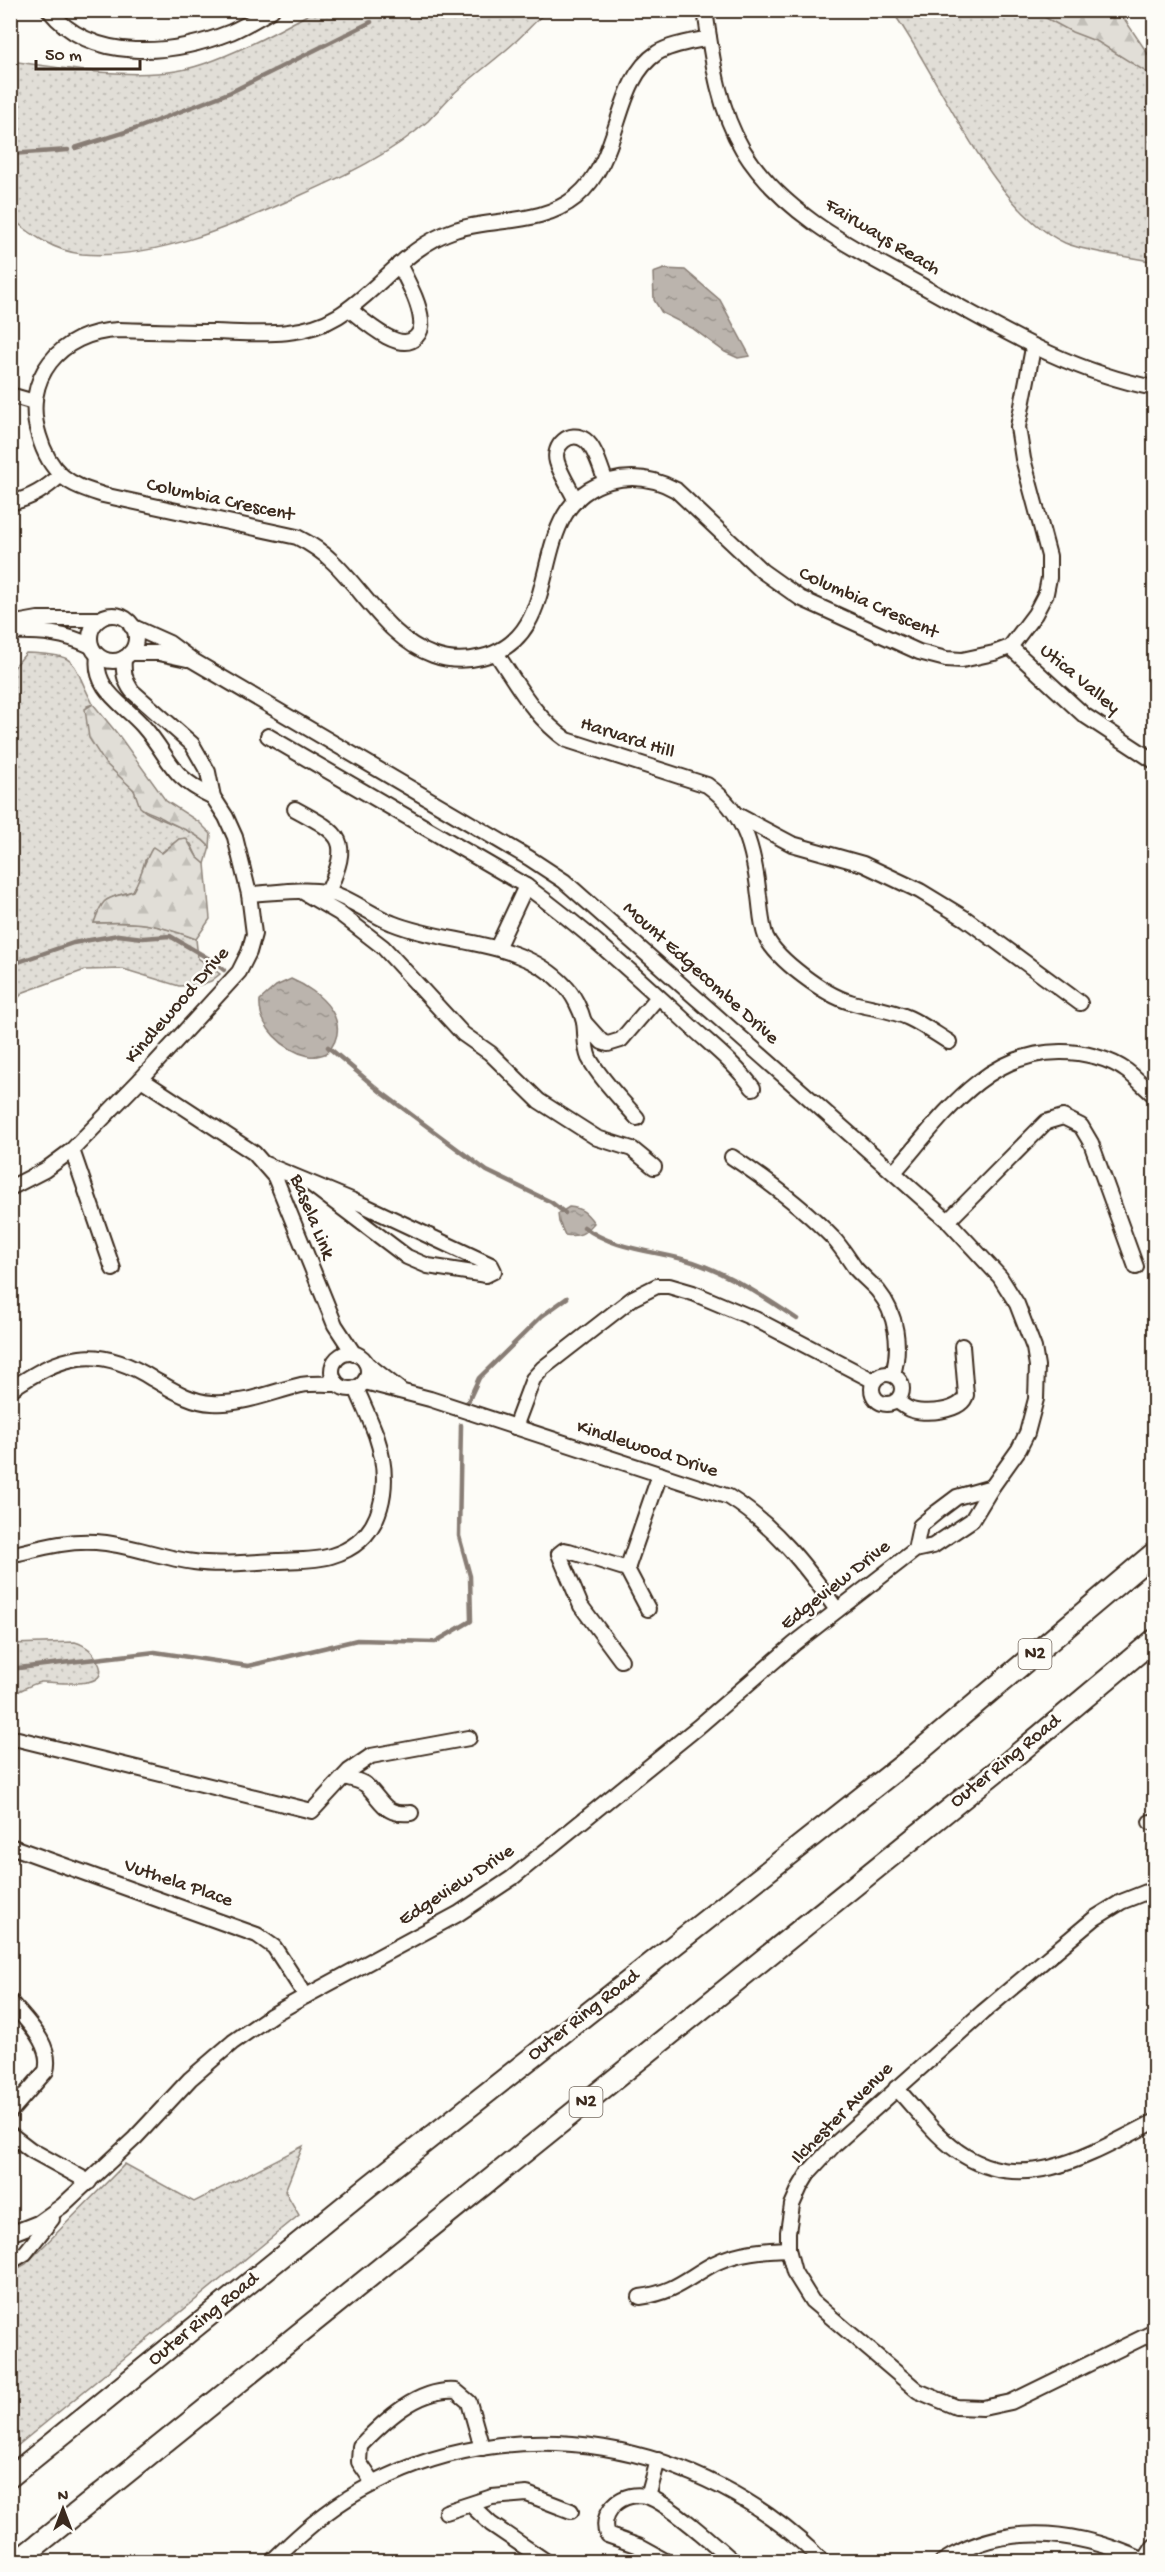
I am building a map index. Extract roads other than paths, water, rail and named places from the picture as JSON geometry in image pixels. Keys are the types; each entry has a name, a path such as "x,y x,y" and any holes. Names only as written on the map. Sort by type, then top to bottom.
{"highway":[{"name":"Outer Ring Road","path":"10,2477 369,2186 915,1755 1155,1552"},
{"name":"Outer Ring Road","path":"16,2562 1008,1762 1155,1640"}],"street":[{"path":"49,10 73,32 93,43 119,49 155,49 194,44 232,32 272,10"},
{"name":"Fairways Reach","path":"705,10 718,85 729,123 744,150 764,178 791,204 839,239 1033,348 1070,364 1155,388"},
{"name":"Columbia Crescent","path":"709,38 673,46 657,54 639,71 628,91 606,158 595,177 575,197 549,213 526,220 455,230 429,241 399,264 349,309 336,317 309,328 277,334 98,331 77,338 47,365 39,382 34,402 35,425 41,444 49,460 61,475 81,488 103,495 297,537 315,547 333,563 388,626 417,648 434,656 457,660 476,659 496,653 515,639 530,621 540,598 556,529 567,510 592,488 619,478 650,479 676,490 779,585 800,598 919,652 946,659 962,660 1010,647"},
{"path":"349,309 384,336 396,341 412,341 418,336 422,322 419,310 399,264"},
{"path":"1010,647 1035,614 1046,593 1049,578 1049,556 1023,459 1018,427 1033,348"},
{"path":"10,395 34,402"},
{"path":"576,501 557,462 558,445 564,439 574,436 583,438 589,443 606,482"},
{"path":"10,503 44,490 61,475"},
{"path":"10,624 38,619 100,619 116,616 125,619 131,626 135,640 127,655 110,661 95,651 51,632 10,632"},
{"path":"95,651 91,631 100,619"},
{"name":"Mount Edgecombe Drive","path":"131,626 169,644 192,660 529,858 564,881 894,1172"},
{"name":"Utica Valley","path":"1010,647 1084,715 1155,761"},
{"name":"Kindlewood Drive","path":"95,651 102,686 144,727 179,776 194,788 213,797"},
{"name":"Mount Edgecombe Drive","path":"127,655 159,653 192,660"},
{"name":"Harvard Hill","path":"496,653 540,717 552,730 567,740 707,785 723,797 739,816"},
{"name":"Kindlewood Drive","path":"10,1188 45,1170 72,1150 141,1079 238,972 249,952 254,934 249,894 235,837 213,797 208,772 192,744 126,683 123,671 127,655"},
{"path":"268,736 526,886 551,904 658,997 739,1072 753,1088"},
{"path":"295,809 333,832 339,843 342,855 328,892"},
{"path":"739,816 792,844 863,864 920,891 966,919 1080,1003"},
{"path":"739,816 757,878 764,932 770,946 813,984 848,1002 887,1010 909,1018 949,1042"},
{"path":"496,948 526,886"},
{"path":"301,891 339,913 383,947 463,1034 490,1053 538,1101 597,1138 632,1149 654,1167"},
{"path":"249,894 328,892 390,923 417,932 496,948 526,958 549,971 567,987 584,1022 603,1042 614,1043 621,1040 658,997"},
{"path":"584,1022 586,1048 590,1058 598,1072 638,1118"},
{"path":"894,1172 968,1090 1001,1065 1018,1058 1054,1052 1074,1052 1090,1056 1125,1070 1155,1095"},
{"name":"Basela Link","path":"141,1079 254,1153 265,1164 275,1177 335,1325 354,1354"},
{"path":"948,1221 1046,1122 1063,1117 1081,1126 1090,1143 1136,1267"},
{"path":"72,1150 113,1269"},
{"path":"732,1157 765,1179 832,1237 859,1272 879,1292 890,1312 896,1330 897,1358 893,1374"},
{"path":"265,1164 361,1204 491,1265 494,1271 486,1275 428,1266 407,1257 312,1185"},
{"name":"Edgeview Drive","path":"10,2234 38,2223 62,2206 135,2138 190,2079 233,2042 272,2015 458,1914 512,1878 698,1727 837,1610 915,1550 933,1546 972,1520 1019,1449 1032,1417 1037,1382 1034,1348 1024,1318 1010,1291 989,1264 948,1221 894,1172"},
{"path":"515,1427 529,1388 543,1368 633,1298 657,1286 669,1287 722,1305 777,1330 874,1381"},
{"name":"Basela Link","path":"335,1325 335,1363"},
{"path":"897,1401 908,1409 918,1412 958,1406 965,1400 966,1395 962,1346"},
{"path":"303,1385 344,1354 354,1354 366,1363 368,1373 361,1385 346,1389 338,1384 333,1375 335,1363"},
{"path":"10,1390 58,1362 84,1357 109,1358 132,1366 185,1397 210,1403 239,1402 303,1385 338,1384"},
{"name":"Kindlewood Drive","path":"366,1363 404,1392"},
{"path":"884,1374 893,1374 901,1382 902,1387 897,1401 886,1404 877,1400 872,1391 874,1381 884,1374"},
{"path":"19,1553 61,1544 95,1542 196,1562 235,1563 330,1556 350,1548 363,1539 376,1519 383,1496 382,1466 361,1385"},
{"name":"Kindlewood Drive","path":"361,1385 404,1392 729,1497 755,1514 791,1550 837,1610"},
{"path":"627,1569 660,1474"},
{"name":"Edgeview Drive","path":"915,1550 920,1527 937,1512 957,1497 992,1487"},
{"path":"621,1660 581,1606 559,1554 564,1550 627,1569 648,1609"},
{"path":"10,1739 18,1739 312,1811 360,1762 371,1756 469,1738"},
{"path":"344,1777 366,1786 388,1810 401,1814 411,1813"},
{"name":"Vuthela Place","path":"10,1846 257,1935 274,1947 306,1996"},
{"name":"Ilchester Avenue","path":"1155,1889 1121,1902 1095,1918 896,2088 809,2172 792,2205 788,2232 788,2248 799,2283 822,2312 918,2391 956,2407 983,2408 1011,2402 1155,2332"},
{"path":"10,2001 45,2047 48,2063 46,2071 10,2112"},
{"path":"896,2088 941,2136 965,2156 987,2166 1004,2170 1040,2171 1060,2166 1155,2122"},
{"path":"10,2134 31,2150 89,2182"},
{"path":"10,2262 25,2253 62,2206"},
{"path":"640,2297 670,2291 716,2262 730,2257 788,2248"},
{"path":"374,2484 359,2462 360,2446 395,2413 441,2392 456,2391 463,2395 474,2415 482,2448"},
{"path":"271,2562 331,2509 398,2472 440,2458 482,2448 528,2443 565,2443 609,2448 658,2460 697,2474 735,2493 782,2524 823,2562"},
{"path":"648,2497 658,2460"},
{"path":"446,2512 492,2498 526,2494 571,2511"},
{"path":"667,2562 638,2546 607,2535 605,2521 615,2504 633,2495 648,2497 688,2524 735,2562"},
{"path":"471,2505 491,2524 548,2562"},
{"path":"942,2562 987,2541 1032,2534 1096,2541 1146,2561 1155,2546"}],"water":[{"path":"664,269 685,270 720,300 750,356 738,358 725,352 692,328 662,313 654,300 653,273"},
{"path":"291,979 313,991 323,1000 336,1019 335,1041 327,1053 309,1056 290,1049 274,1036 263,1019 260,1000 276,986"},
{"path":"569,1207 584,1212 594,1223 581,1234 565,1235 558,1214"}],"waterway":[{"path":"381,14 384,10"},
{"path":"75,148 135,129 231,92 371,22"},
{"path":"10,154 68,150"},
{"path":"10,965 73,943 118,935 143,938 170,936 224,970"},
{"path":"328,1047 381,1092 487,1171 551,1202 565,1213"},
{"path":"584,1227 609,1241 679,1258 721,1273 797,1319"},
{"path":"467,1404 479,1378 542,1316 567,1298"},
{"path":"10,1669 155,1652 248,1666 357,1640 435,1642 471,1621 470,1576 459,1536 461,1425"}]}
